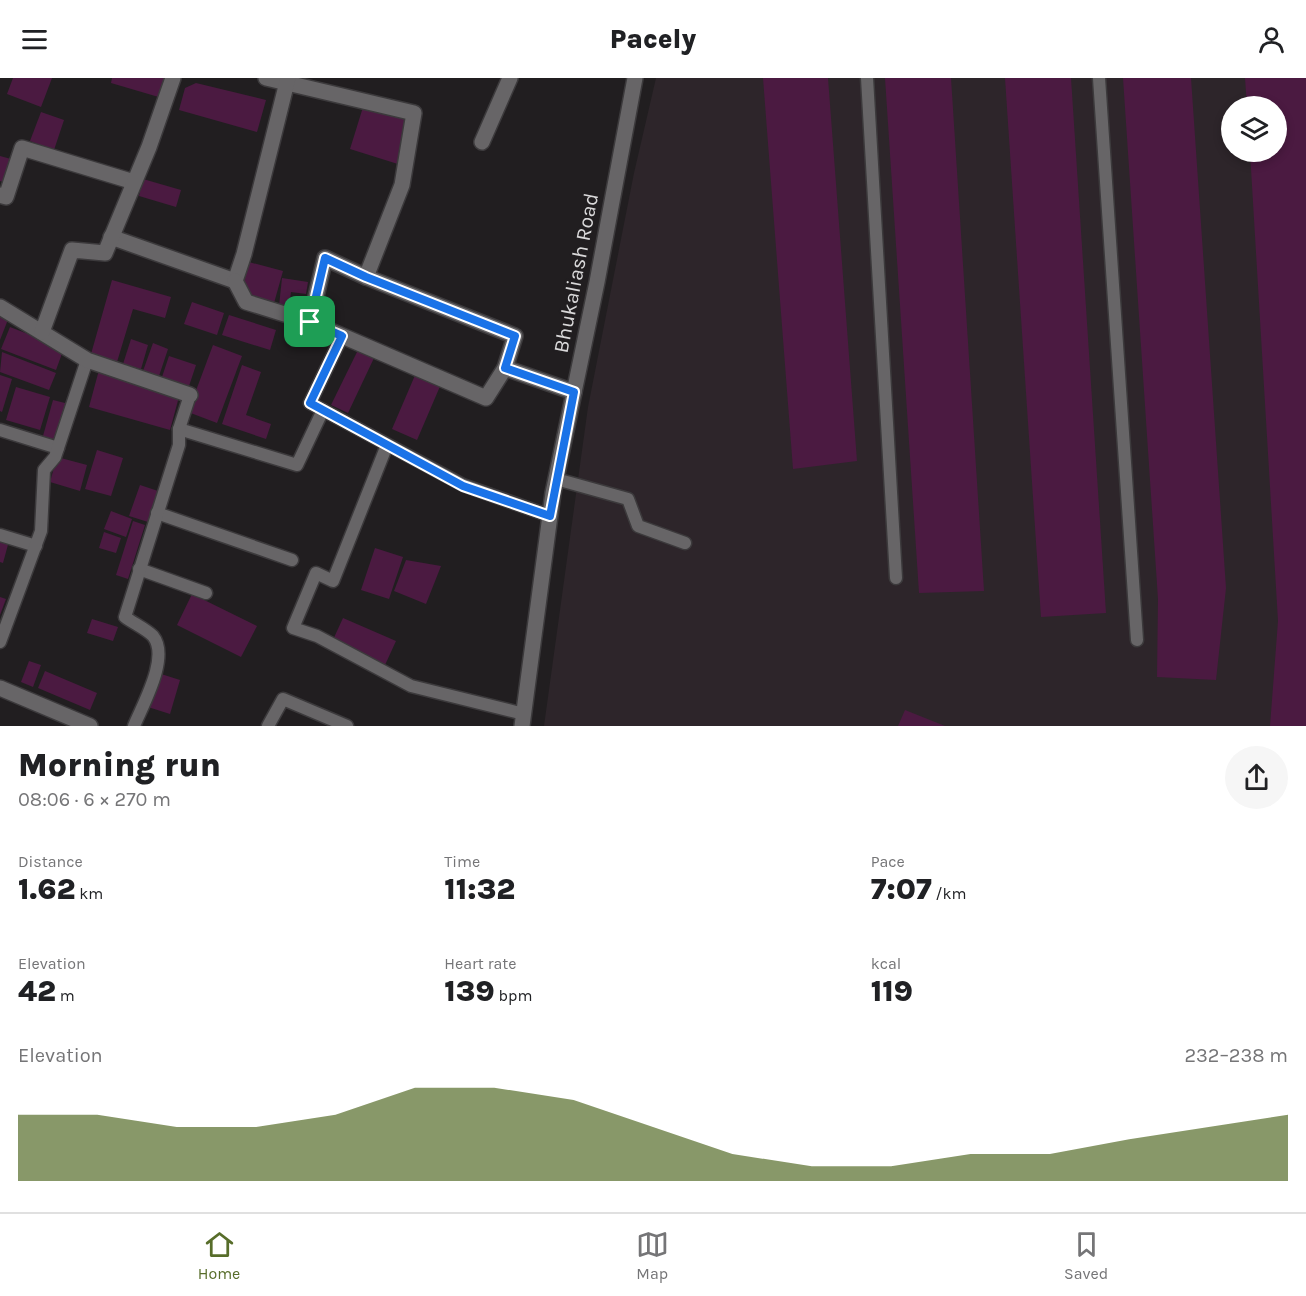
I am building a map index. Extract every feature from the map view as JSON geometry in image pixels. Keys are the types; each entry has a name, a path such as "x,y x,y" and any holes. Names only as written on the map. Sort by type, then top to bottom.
{"street":[{"path":"42,332 72,250 105,253 153,136 173,78"},
{"path":"266,78 288,81 414,113 402,185 366,277"},
{"path":"482,141 510,78"},
{"name":"Bhukaliash Road","path":"523,720 556,479 635,78"},
{"path":"235,281 288,81"},
{"path":"0,195 6,197 22,148 134,182"},
{"path":"111,237 235,281 246,302 310,322 486,398 505,368 515,336 366,277 325,258 310,322"},
{"path":"0,307 87,360 190,395"},
{"path":"505,368 574,392"},
{"path":"0,688 90,726"}],"lane":[{"path":"867,78 896,578"},
{"path":"1099,78 1137,640"},
{"path":"342,336 310,403 463,486 550,516"},
{"path":"0,642 41,531 44,470 55,457 87,360"},
{"path":"134,726 155,674 159,654 153,636 125,617 178,445 179,429 190,395"},
{"path":"179,429 297,465 323,410"},
{"path":"0,430 58,448"},
{"path":"387,445 333,581 315,573 293,628 317,636 411,686 523,720"},
{"path":"556,479 627,499 638,526 685,543"},
{"path":"157,513 292,560"},
{"path":"0,535 36,546"},
{"path":"139,569 206,593"},
{"path":"268,726 284,699 347,726"}],"shaded area":[{"path":"656,78 1306,78 1306,726 544,726 588,407 634,173"}],"building":[{"path":"13,78 52,78 41,107 7,94"},
{"path":"112,78 167,78 162,98 111,83"},
{"path":"763,78 828,78 857,461 793,469"},
{"path":"885,78 951,78 984,591 919,593"},
{"path":"1005,78 1071,78 1106,613 1041,617"},
{"path":"1123,78 1191,78 1226,588 1216,680 1157,677 1158,599"},
{"path":"1245,78 1306,78 1306,726 1270,726 1278,621 1251,162 1287,162 1287,96 1246,96"},
{"path":"196,83 266,100 257,132 179,110 185,88"},
{"path":"364,104 410,118 401,165 350,149"},
{"path":"41,112 64,120 54,150 30,141"},
{"path":"0,156 11,159 3,182 0,181"},
{"path":"143,179 181,190 176,207 139,196"},
{"path":"245,261 283,271 274,303 247,297 238,279"},
{"path":"282,278 308,282 306,294 291,292 289,307 279,306"},
{"path":"112,280 171,297 165,318 133,309 117,362 91,354"},
{"path":"192,302 224,313 217,335 184,324"},
{"path":"0,314 9,317 0,340"},
{"path":"229,315 276,330 270,350 222,335"},
{"path":"10,327 64,348 56,370 1,349"},
{"path":"131,339 148,345 141,369 123,364"},
{"path":"153,343 168,349 159,376 143,371"},
{"path":"213,345 242,356 217,423 188,412"},
{"path":"358,350 374,358 348,413 331,405"},
{"path":"2,352 56,373 49,390 0,372"},
{"path":"169,356 196,365 189,386 162,377"},
{"path":"242,365 261,372 246,415 271,424 266,439 222,424"},
{"path":"99,370 180,393 170,430 89,407"},
{"path":"416,373 441,384 417,440 392,429"},
{"path":"0,375 12,379 2,412 0,411"},
{"path":"16,387 50,397 40,430 6,420"},
{"path":"53,400 69,404 59,441 43,436"},
{"path":"97,450 123,458 111,496 85,489"},
{"path":"57,457 87,465 80,491 50,482"},
{"path":"140,485 158,491 148,522 129,516"},
{"path":"111,511 132,519 126,537 104,529"},
{"path":"133,521 145,525 128,579 116,575"},
{"path":"104,532 121,538 116,553 99,548"},
{"path":"0,538 9,541 3,563 0,562"},
{"path":"375,548 403,557 389,599 361,590"},
{"path":"406,560 441,566 426,604 394,591"},
{"path":"192,594 257,626 241,657 177,625"},
{"path":"0,597 6,599 0,615"},
{"path":"343,618 396,641 385,665 332,642"},
{"path":"92,619 118,627 113,641 87,633"},
{"path":"29,661 41,665 33,687 21,682"},
{"path":"45,671 97,693 90,710 38,688"},
{"path":"158,673 180,680 170,714 148,707"},
{"path":"905,710 945,726 898,726"}],"route":[{"path":"325,258 366,277 515,336 505,368 574,392 550,516 463,486 310,403 342,336 310,322 325,258"}]}
